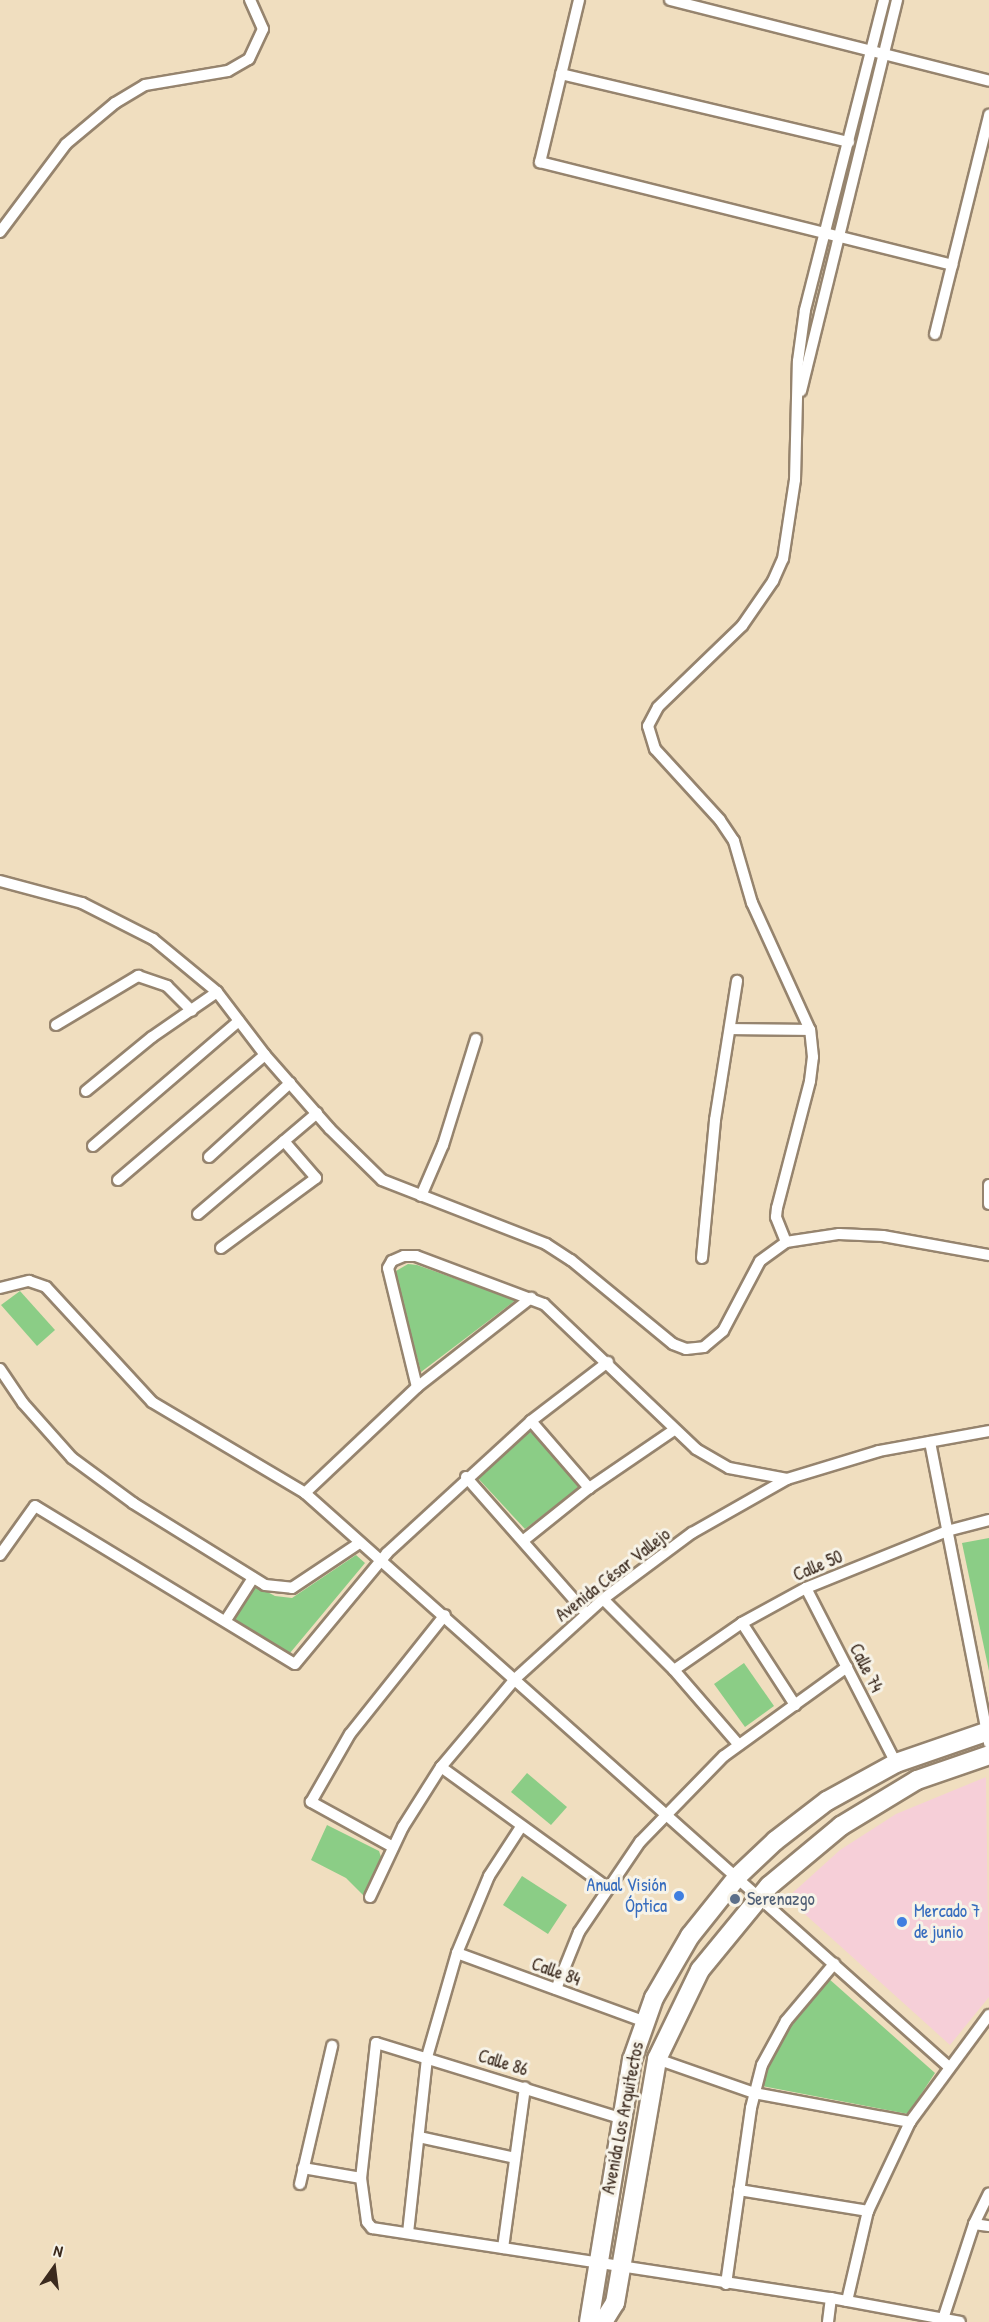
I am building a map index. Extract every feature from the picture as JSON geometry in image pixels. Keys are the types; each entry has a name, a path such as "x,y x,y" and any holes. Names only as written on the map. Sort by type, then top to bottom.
{"main road":[{"name":"Avenida Los Arquitectos","path":"589,2322 620,2118 643,2021 690,1936 738,1876 803,1818 896,1763 988,1735"},
{"name":"Avenida Los Arquitectos","path":"603,2322 615,2303 657,2059 700,1970 759,1897 841,1826 897,1791 952,1766 989,1755"}],"street":[{"path":"0,232 66,144 115,103 145,86 228,71 249,59 263,29 250,0"},
{"path":"579,0 540,162 952,265"},
{"path":"670,0 884,52 989,81"},
{"path":"832,234 849,142 884,0"},
{"path":"786,1242 776,1218 777,1208 810,1082 813,1057 810,1030 752,903 734,841 712,810 655,749 648,731 650,717 658,707 734,634 778,571 788,534 799,400 797,381 801,330 832,234 897,0"},
{"path":"561,74 849,142"},
{"path":"935,334 989,115"},
{"path":"0,881 82,903 153,939 217,992 265,1055 382,1180 546,1244 571,1260 673,1344 686,1349 705,1347 723,1331 760,1261 786,1242 838,1234 883,1236 989,1255"},
{"path":"56,1025 138,976 167,986 192,1011"},
{"path":"702,1258 715,1120 737,981"},
{"path":"86,1091 152,1037 217,992"},
{"path":"93,1146 239,1021"},
{"path":"731,1029 810,1030"},
{"path":"421,1196 443,1145 476,1039"},
{"path":"118,1180 265,1055"},
{"path":"209,1157 290,1083"},
{"path":"198,1214 317,1113"},
{"path":"221,1248 316,1178 284,1141"},
{"path":"989,1185 989,1204"},
{"path":"417,1387 388,1268 392,1261 404,1256 416,1256 531,1298 554,1312 608,1362 674,1430 721,1464 787,1479"},
{"path":"0,1288 29,1281 46,1287 152,1402 305,1493 358,1544 445,1615 948,2066"},
{"path":"305,1493 417,1387 531,1298"},
{"path":"0,1556 35,1506 296,1664 379,1561 466,1477 531,1421 608,1362"},
{"path":"0,1369 23,1404 72,1458 133,1503 253,1578 279,1589 292,1588 358,1544"},
{"path":"531,1421 589,1488"},
{"path":"524,1540 589,1488 674,1430"},
{"name":"Avenida César Vallejo","path":"370,1898 393,1847 441,1767 516,1678 586,1612 603,1599 692,1533 787,1479 879,1450 989,1431"},
{"path":"930,1443 988,1735"},
{"path":"466,1477 586,1612"},
{"name":"Calle 50","path":"674,1670 742,1623 806,1588 947,1531 989,1520"},
{"path":"226,1620 253,1578"},
{"name":"Calle 74","path":"806,1588 896,1763"},
{"path":"603,1599 674,1670 740,1745"},
{"path":"393,1847 311,1802 350,1734 445,1615"},
{"path":"742,1623 795,1705"},
{"path":"556,1989 579,1932 607,1887 667,1813 740,1745 847,1667"},
{"path":"441,1767 607,1887"},
{"path":"408,2233 427,2056 457,1953 489,1876 521,1827"},
{"name":"Calle 84","path":"457,1953 643,2021"},
{"path":"726,2284 754,2093 762,2065 786,2021 834,1964"},
{"path":"847,2301 868,2211 910,2122 948,2066 989,2015"},
{"name":"Calle 86","path":"361,2178 375,2043 427,2056 620,2118"},
{"path":"300,2184 332,2046"},
{"path":"657,2059 754,2093 910,2122"},
{"path":"503,2248 525,2087"},
{"path":"419,2137 515,2158"},
{"path":"303,2168 361,2178 367,2222 372,2228 726,2284 831,2298 960,2322"},
{"path":"739,2190 868,2211"},
{"path":"943,2319 974,2224 989,2193"},
{"path":"974,2224 989,2226"},
{"path":"828,2322 831,2298"}],"shaded area":[{"name":"Mercado 7 de junio","path":"986,1777 989,1997 950,2045 787,1898 840,1850 896,1814"}],"green space":[{"path":"408,1264 417,1265 516,1300 421,1372 397,1281 396,1271"},
{"path":"20,1291 55,1330 37,1346 1,1305"},
{"path":"531,1430 580,1487 525,1529 475,1475"},
{"path":"989,1538 989,1671 962,1543"},
{"path":"356,1555 365,1563 290,1653 232,1619 254,1585 275,1596 292,1598"},
{"path":"744,1663 774,1706 745,1727 714,1684"},
{"path":"527,1773 567,1807 551,1825 511,1792"},
{"path":"327,1825 379,1851 382,1860 365,1897 346,1878 311,1860"},
{"path":"522,1876 567,1905 548,1934 503,1905"},
{"path":"828,1978 935,2073 908,2114 762,2086 774,2052 797,2012"}],"place":[{"name":"Anual Visión Óptica","path":"679,1896"},
{"name":"Serenazgo","path":"735,1899"},
{"name":"Mercado 7 de junio","path":"902,1922"}]}
